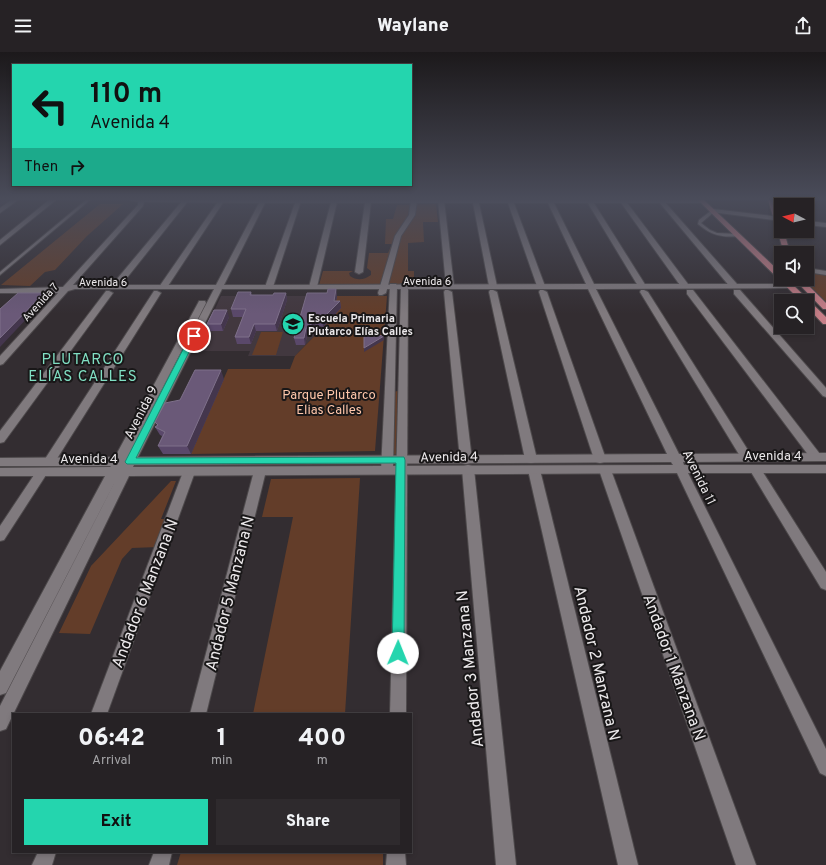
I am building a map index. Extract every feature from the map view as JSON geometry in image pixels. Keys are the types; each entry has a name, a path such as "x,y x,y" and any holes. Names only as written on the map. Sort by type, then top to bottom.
{"main road":[{"path":"741,238 774,270"},
{"path":"790,286 796,292"},
{"path":"805,286 826,307"},
{"path":"814,310 826,322"}],"street":[{"name":"Avenida 7","path":"0,362 111,238"},
{"path":"0,439 112,290 155,238"},
{"path":"0,536 160,290 196,238"},
{"name":"Avenida 9","path":"0,687 115,467 240,238"},
{"path":"269,287 286,238"},
{"path":"313,287 325,238"},
{"path":"359,272 363,238"},
{"path":"398,238 388,290 391,335 389,386 394,465 398,713"},
{"name":"Andador 3 Manzana N","path":"444,238 506,865"},
{"name":"Andador 2 Manzana N","path":"483,238 532,464 628,865"},
{"name":"Andador 1 Manzana N","path":"524,238 602,464 746,865"},
{"name":"Avenida 11","path":"567,238 826,767"},
{"path":"612,238 747,458"},
{"path":"650,238 824,465"},
{"path":"692,238 826,394"},
{"path":"814,271 826,273"},
{"name":"Avenida 6","path":"735,289 790,286"},
{"name":"Avenida 6","path":"213,290 269,287 388,290"},
{"path":"394,465 402,386 404,289"},
{"name":"Avenida 6","path":"0,291 735,289 796,292"},
{"name":"Avenida 9","path":"0,723 213,290"},
{"path":"12,301 23,291"},
{"path":"391,335 403,335"},
{"path":"389,386 402,386"},
{"path":"649,458 654,469"},
{"name":"Avenida 4","path":"602,464 649,458 747,458 824,465"},
{"path":"697,458 703,469"},
{"name":"Avenida 4","path":"0,462 91,472 115,467 602,464 654,469 755,469 824,465"},
{"path":"91,472 97,462"},
{"name":"Avenida 4","path":"0,472 97,462 115,467"},
{"name":"Avenida 4","path":"145,467 189,472 260,471 365,465"},
{"path":"755,469 826,584"},
{"name":"Andador 5 Manzana N","path":"198,713 260,471"},
{"name":"Andador 6 Manzana N","path":"99,713 189,472"},
{"path":"42,865 47,853"},
{"path":"160,865 163,853"},
{"path":"396,853 396,865"}],"lane":[{"path":"0,274 43,238"}],"shaded area":[{"path":"221,296 337,296 333,317 295,356 248,356 250,351 196,351"}],"green space":[{"path":"59,238 85,238 55,270 45,272 30,286 1,285"},
{"path":"385,238 424,238 424,242 408,243 408,271 414,271 414,285 319,285 323,271 353,271 349,273 350,276 358,279 363,279 371,275 371,271 367,268 369,253 388,253 392,244 385,244"},
{"path":"814,271 826,273 826,308 814,297 814,294 811,294 802,286 814,286"},
{"name":"Parque Plutarco Elias Calles","path":"337,296 387,296 375,451 191,454 228,369 290,369 295,356 333,317"},
{"path":"261,332 283,332 276,355 252,355"},
{"path":"398,391 397,454 391,455 392,392"},
{"path":"360,478 345,713 253,713 293,517 262,517 271,479"},
{"path":"171,481 176,481 161,519 169,519 158,547 132,548 122,559 90,634 59,633 91,566"},
{"path":"181,853 383,853 383,865 177,865"}],"building":[{"path":"328,289 336,289 334,301 340,301 322,319 313,317 310,328 306,328 304,338 294,338 307,293 327,293"},
{"path":"238,292 251,292 250,295 273,295 274,293 286,293 275,324 254,324 249,337 235,337 246,309 231,309"},
{"path":"18,293 44,293 0,338 0,309"},
{"path":"214,310 227,310 221,324 207,324"},
{"path":"368,334 384,336 364,348 364,336"},
{"path":"195,370 221,370 187,446 158,446 165,432 155,427 158,425 155,422 165,403 180,400"}],"place":[{"name":"Escuela Primaria Plutarco Elías Calles","path":"293,324"}],"district":[{"name":"PLUTARCO ELÍAS CALLES","path":"83,368"}],"route":[{"path":"194,336 130,462 400,460 398,653"}]}
